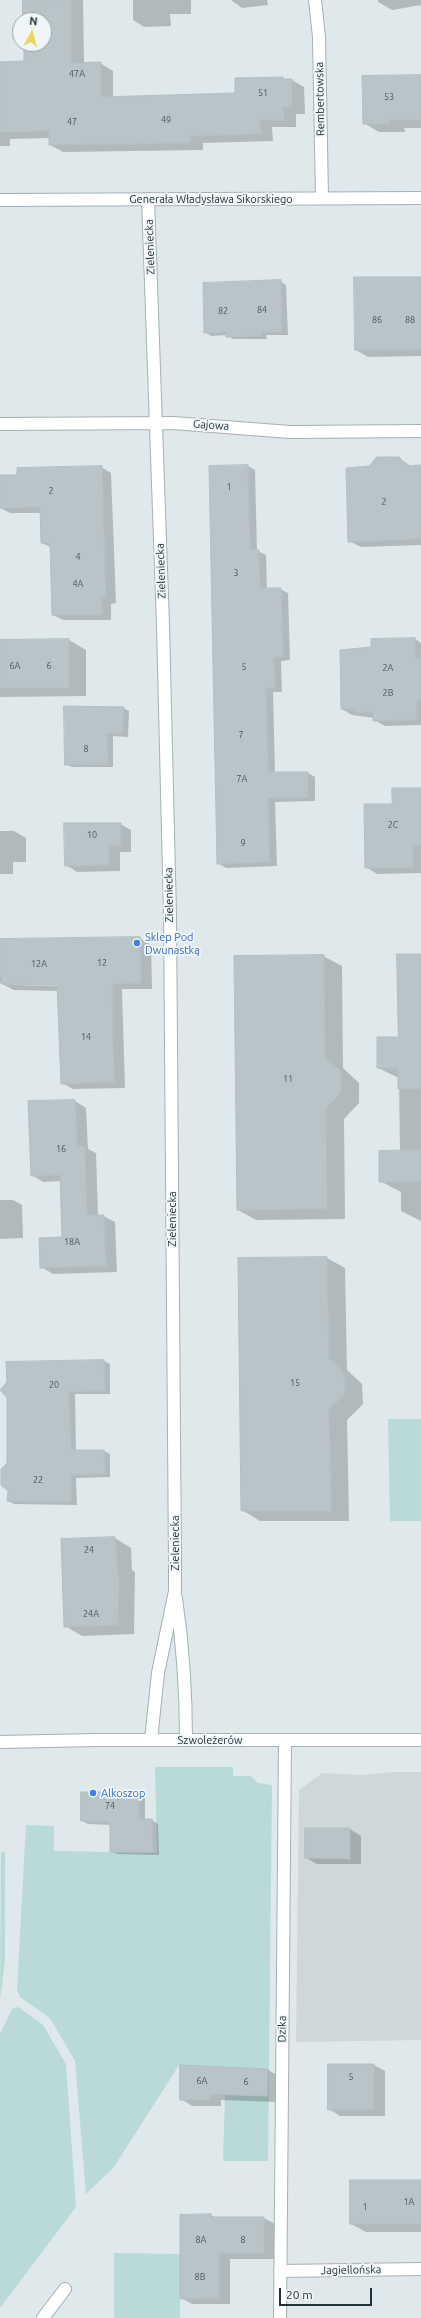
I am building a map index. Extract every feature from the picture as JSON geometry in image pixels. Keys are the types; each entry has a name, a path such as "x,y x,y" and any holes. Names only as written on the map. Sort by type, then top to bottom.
{"street":[{"name":"Rembertowska","path":"315,0 320,37 322,198"},
{"name":"Generała Władysława Sikorskiego","path":"0,200 421,198"},
{"name":"Zieleniecka","path":"148,199 170,915 174,1591 183,1641 186,1691 186,1740"},
{"name":"Gajowa","path":"0,424 156,423 220,425 290,432 421,431"},
{"name":"Zieleniecka","path":"151,1740 158,1673 174,1591"},
{"name":"Szwoleżerów","path":"0,1742 151,1740 421,1740"},
{"name":"Dzika","path":"280,2318 285,1741"},
{"name":"Jagiellońska","path":"280,2271 421,2269"},
{"path":"43,2318 66,2289"}],"shaded area":[{"path":"393,1772 421,1772 421,2040 296,2042 299,1790 322,1773 361,1775"}],"green space":[{"path":"388,1419 421,1419 421,1521 390,1521"},
{"path":"155,1767 233,1767 233,1776 251,1776 258,1783 272,1785 268,2161 223,2161 225,2095 267,2096 268,2069 179,2065 114,2167 86,2194 75,2061 50,2018 20,1997 17,1990 26,1825 54,1826 54,1851 157,1853"},
{"path":"1,1852 5,1852 5,1960 0,2000"},
{"path":"18,2007 43,2025 66,2064 76,2207 0,2308 0,2034 12,2009"},
{"path":"114,2253 180,2254 180,2318 114,2318"}],"building":[{"path":"23,0 71,0 71,63 101,62 101,97 235,93 235,78 283,77 283,79 292,79 292,107 283,107 284,120 260,120 261,134 190,136 190,143 49,145 49,131 0,132 0,62 24,61 24,52 52,52 52,12 23,12"},
{"path":"421,75 421,120 390,120 390,124 363,124 362,76"},
{"path":"354,277 421,277 421,350 355,350"},
{"path":"281,280 282,332 261,332 261,336 226,337 226,332 204,333 203,283"},
{"path":"377,457 399,457 408,466 421,465 421,539 348,542 346,468 369,466"},
{"path":"248,465 250,550 259,550 260,588 281,588 283,657 274,657 275,688 266,688 268,772 308,772 308,798 268,798 270,862 217,864 209,466"},
{"path":"102,466 106,598 102,598 102,615 52,615 50,543 41,543 40,507 0,508 0,475 17,475 17,468"},
{"path":"415,638 415,658 421,657 421,700 417,700 417,720 373,721 373,712 355,712 355,709 341,709 340,650 371,647 371,639"},
{"path":"69,639 69,688 0,688 0,640"},
{"path":"64,706 124,707 122,734 107,733 108,764 65,765"},
{"path":"392,788 421,788 421,846 413,846 413,868 365,868 364,804 392,804"},
{"path":"64,823 121,823 121,846 109,846 109,865 65,866"},
{"path":"140,937 141,983 112,984 114,1082 61,1084 57,985 2,984 2,977 0,977 0,939"},
{"path":"397,954 421,954 421,1089 398,1089 398,1068 377,1068 377,1037 398,1037"},
{"path":"324,955 325,1057 341,1071 341,1093 326,1108 327,1209 237,1210 234,956"},
{"path":"75,1100 77,1146 85,1146 87,1215 104,1215 106,1266 40,1268 39,1238 62,1237 60,1175 31,1176 28,1101"},
{"path":"421,1150 421,1182 379,1182 379,1151"},
{"path":"327,1257 329,1358 344,1373 345,1394 329,1409 331,1511 241,1511 238,1258"},
{"path":"104,1360 105,1391 69,1392 71,1450 104,1450 105,1474 71,1475 71,1502 7,1501 8,1491 1,1485 1,1469 7,1463 7,1398 0,1390 7,1382 6,1362"},
{"path":"115,1537 119,1581 118,1625 64,1627 61,1539"},
{"path":"81,1792 139,1792 139,1819 152,1819 153,1852 110,1852 110,1822 81,1821"},
{"path":"305,1828 350,1828 350,1859 305,1858"},
{"path":"328,2064 374,2064 374,2110 328,2110"},
{"path":"180,2065 268,2069 267,2096 210,2094 210,2100 180,2100"},
{"path":"350,2180 421,2180 421,2224 350,2224"},
{"path":"211,2214 211,2217 264,2217 264,2253 219,2253 219,2298 180,2299 180,2215"}],"place":[{"name":"Sklep Pod Dwunastką","path":"137,943"},
{"name":"Alkoszop","path":"93,1793"}]}
